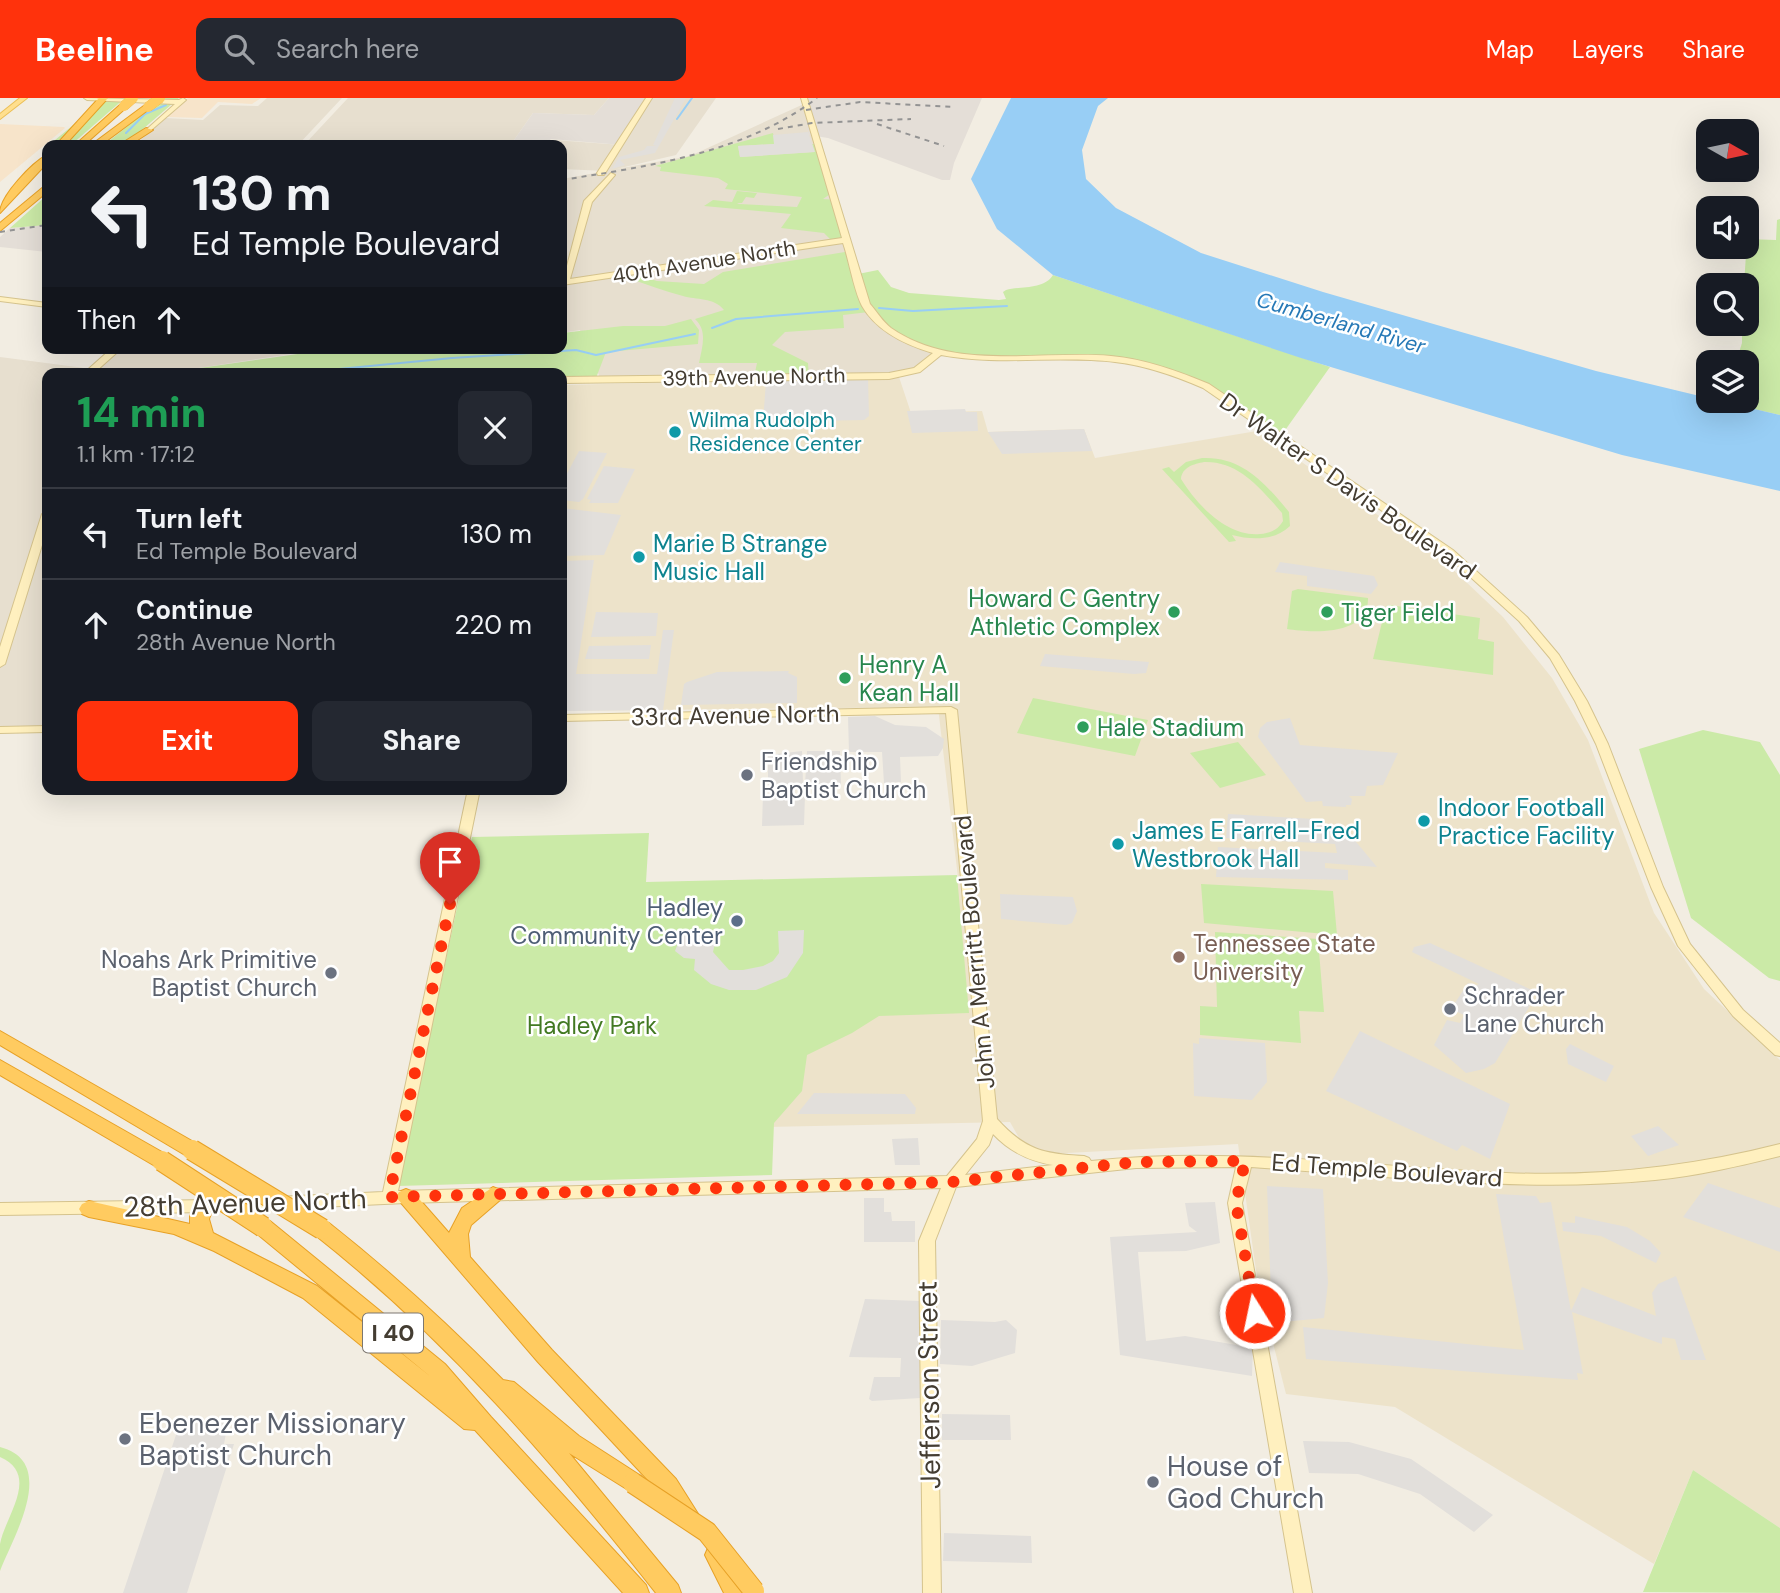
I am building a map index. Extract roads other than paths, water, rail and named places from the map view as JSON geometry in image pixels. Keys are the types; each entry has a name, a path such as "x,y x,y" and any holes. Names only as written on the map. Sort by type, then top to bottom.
{"highway":[{"path":"65,140 103,98"},
{"path":"85,140 124,106 160,98"},
{"path":"100,140 142,102"},
{"path":"132,140 149,130"},
{"path":"0,212 22,182 42,163"},
{"path":"0,212 42,177"},
{"path":"2,226 42,191"},
{"path":"17,213 42,197"},
{"name":"I 40","path":"0,1037 321,1229 374,1268 462,1350 604,1509 670,1593"},
{"name":"I 40","path":"4,1069 162,1161 263,1227 438,1370 638,1593"},
{"path":"461,1258 456,1236 460,1223 472,1210 493,1195"},
{"path":"398,1197 461,1258 545,1356 668,1486 723,1566 749,1592"},
{"path":"204,1206 198,1215 198,1225 207,1240"},
{"path":"89,1209 156,1222 207,1240 310,1292 510,1452"},
{"path":"462,1350 571,1443 707,1532 749,1592"}],"main road":[{"path":"0,117 24,98"},
{"path":"87,98 183,100"},
{"path":"601,173 649,98"},
{"name":"Dr Walter S Davis Boulevard","path":"804,98 866,305 875,321 897,336 940,352 988,358 1113,359 1177,373 1206,386 1449,552 1523,619 1555,657 1602,744 1657,887 1684,946 1738,1013 1780,1051"},
{"path":"149,130 183,100"},
{"path":"567,270 588,201 611,175"},
{"name":"40th Avenue North","path":"567,282 847,240"},
{"path":"0,299 42,304"},
{"name":"39th Avenue North","path":"567,380 889,376 917,370 940,352"},
{"path":"94,368 111,354"},
{"path":"0,664 42,530"},
{"name":"33rd Avenue North","path":"567,718 951,710"},
{"name":"John A Merritt Boulevard","path":"951,710 990,1121 985,1141 951,1182"},
{"path":"0,730 42,729"},
{"path":"398,1197 473,795"},
{"path":"990,1121 1005,1140 1038,1159 1136,1162"},
{"name":"Ed Temple Boulevard","path":"951,1182 1136,1162 1245,1161 1507,1178 1574,1179 1656,1174 1740,1160 1780,1150"},
{"path":"1245,1161 1236,1203 1303,1593"},
{"name":"28th Avenue North","path":"0,1209 204,1206 398,1197 951,1182"},
{"name":"Jefferson Street","path":"932,1593 927,1241 951,1182"}],"water":[{"name":"Cumberland River","path":"1011,98 1108,98 1098,106 1082,150 1086,179 1116,208 1201,253 1323,292 1596,371 1696,395 1696,413 1759,413 1759,410 1780,415 1780,491 1622,455 1301,358 1053,275 997,229 971,179"}],"waterway":[{"path":"677,119 692,98"},
{"path":"126,133 145,114 166,105"},
{"path":"879,308 913,311 1007,306"},
{"path":"712,328 736,319 858,309"},
{"path":"567,351 596,355 695,334"},
{"path":"349,368 514,354"}],"railway":[{"path":"567,179 662,162 728,144 789,117 817,98"},
{"path":"806,110 860,102 953,107"},
{"path":"778,129 812,123 911,119"},
{"path":"877,124 944,146"},
{"path":"0,232 42,226"}],"place":[{"name":"Wilma Rudolph Residence Center","path":"675,432"},
{"name":"Marie B Strange Music Hall","path":"639,557"},
{"name":"Howard C Gentry Athletic Complex","path":"1174,612"},
{"name":"Tiger Field","path":"1327,612"},
{"name":"Henry A Kean Hall","path":"845,678"},
{"name":"Hale Stadium","path":"1083,727"},
{"name":"Friendship Baptist Church","path":"747,775"},
{"name":"Indoor Football Practice Facility","path":"1424,821"},
{"name":"James E Farrell-Fred Westbrook Hall","path":"1118,844"},
{"name":"Hadley Community Center","path":"737,921"},
{"name":"Tennessee State University","path":"1179,957"},
{"name":"Noahs Ark Primitive Baptist Church","path":"331,973"},
{"name":"Schrader Lane Church","path":"1450,1009"},
{"name":"Ebenezer Missionary Baptist Church","path":"125,1439"},
{"name":"House of God Church","path":"1153,1482"}],"park label":[{"name":"Hadley Park","path":"592,1025"}]}
